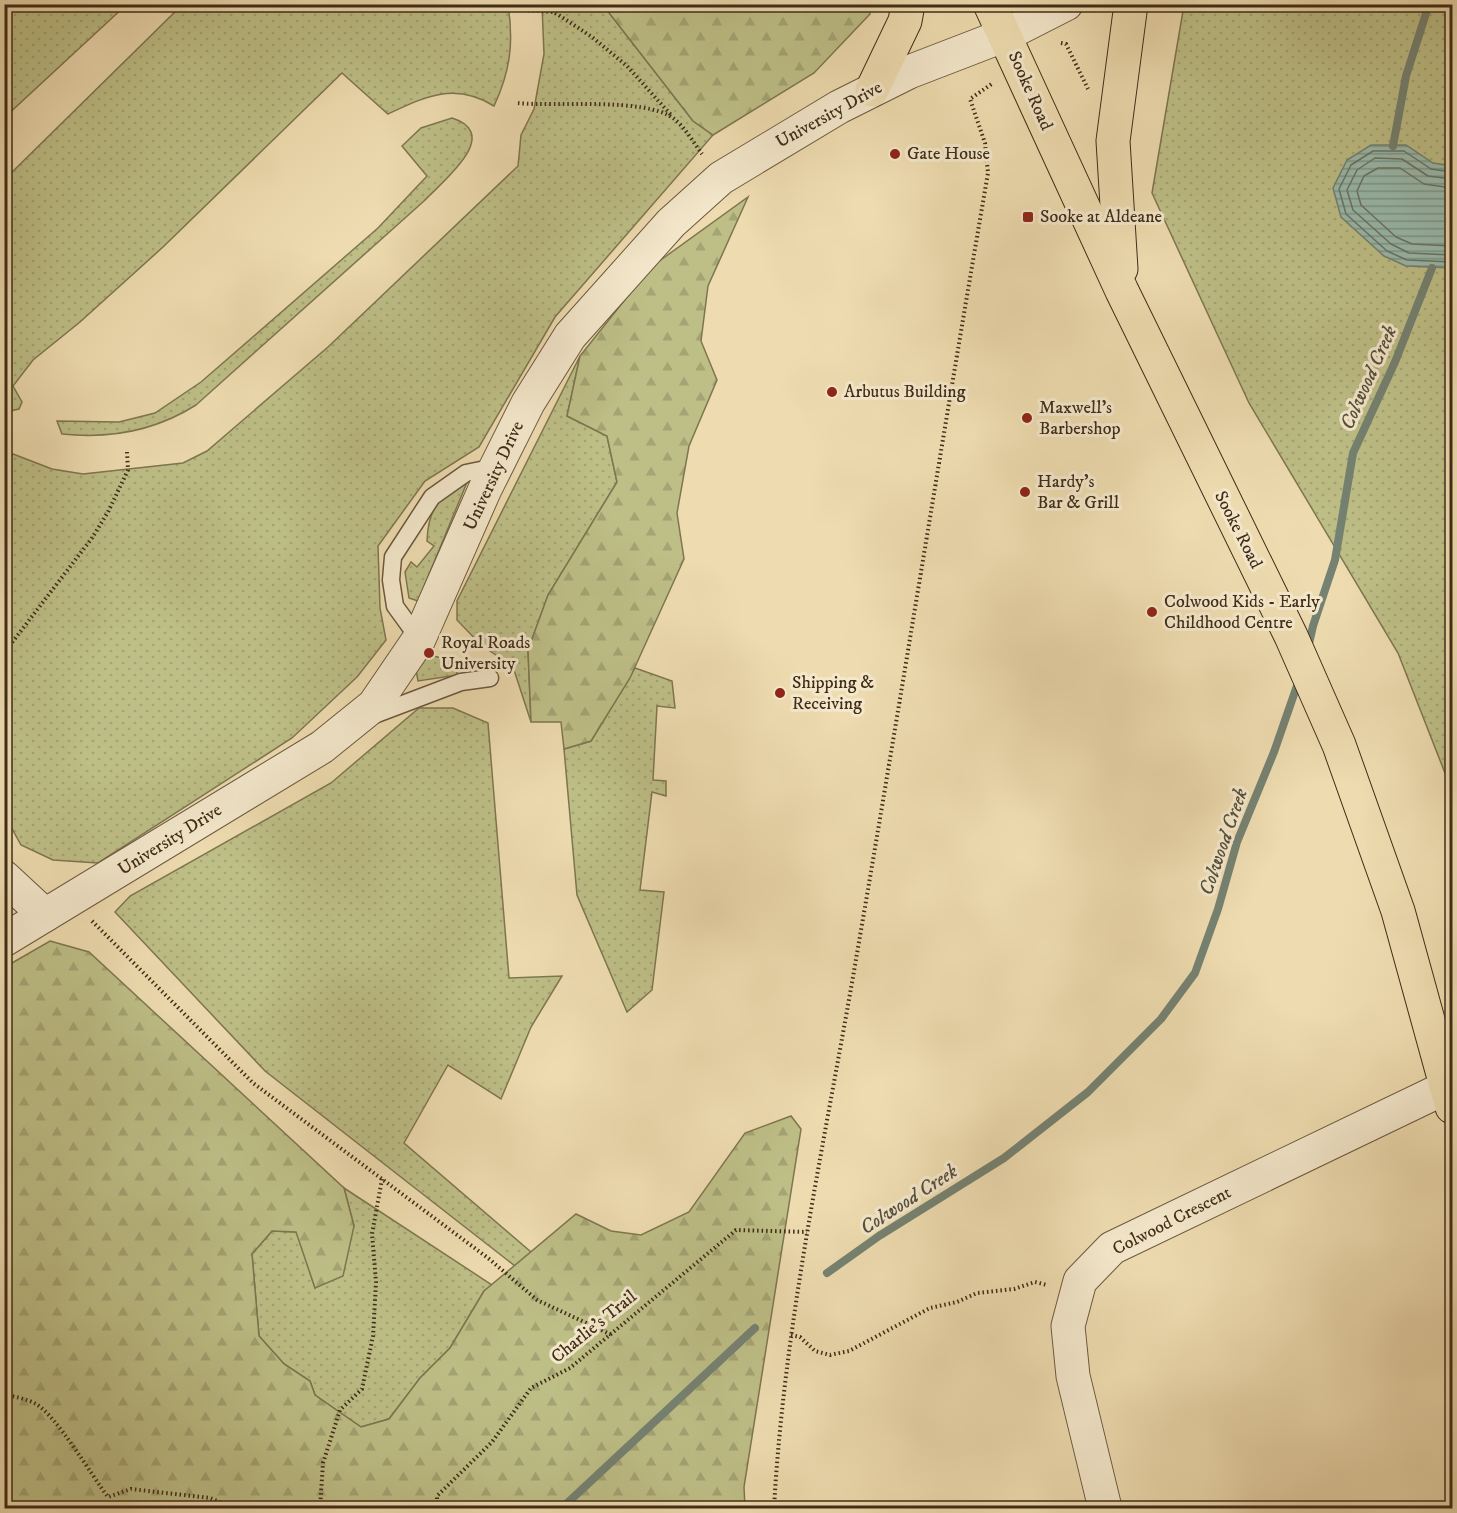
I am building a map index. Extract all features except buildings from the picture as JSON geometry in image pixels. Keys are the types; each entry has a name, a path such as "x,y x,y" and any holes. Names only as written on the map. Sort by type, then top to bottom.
{"main road":[{"path":"872,90 905,21 908,4"},
{"name":"Sooke Road","path":"990,4 1122,291 1291,636 1339,745 1398,911 1451,1097"},
{"path":"1122,291 1113,141 1131,4"}],"street":[{"name":"University Drive","path":"4,940 313,753 374,705 418,639 496,467 528,403 570,336 671,223 721,178 839,107 872,90 909,72 1005,35 1066,4"},
{"path":"4,878 45,915"},
{"name":"Colwood Crescent","path":"1105,1509 1072,1376 1068,1326 1080,1281 1112,1248 1451,1097"}],"lane":[{"path":"418,639 395,606 391,580 393,557 432,497 466,473 496,467"},
{"path":"348,725 405,701 461,682 490,678"}],"path":[{"path":"524,10 554,12 592,37 627,66 673,118 721,178"},
{"path":"1058,42 1066,44 1091,96"},
{"path":"774,1509 777,1457 791,1335 807,1232 854,970 988,173 985,143 970,99 981,91"},
{"path":"518,103 542,106 566,103 607,105 647,109 673,118"},
{"path":"4,653 92,538 108,513 128,470 127,452"},
{"path":"45,915 90,919 253,1083 489,1258 537,1300 612,1335"},
{"path":"320,1509 323,1463 340,1410 362,1389 373,1336 376,1282 372,1234 382,1179"},
{"name":"Charlie's Trail","path":"438,1509 437,1496 492,1442 531,1388 570,1368 612,1335 664,1286 736,1230 807,1232"},
{"path":"791,1335 800,1337 814,1351 830,1355 849,1351 930,1308 957,1302 978,1293 1014,1289 1035,1282 1077,1292"},
{"path":"4,1394 38,1405 74,1446 86,1468 108,1497 131,1489 210,1498 235,1509"}],"green space":[{"path":"183,4 508,5 511,32 507,69 494,106 480,99 453,93 428,97 388,114 342,73 163,247 80,322 33,360 13,386 22,402 19,409 5,412 5,179"},
{"path":"868,4 870,14 814,73 713,135 693,121 603,5"},
{"path":"18,5 126,5 5,117 5,17"},
{"path":"542,5 603,5 693,121 713,135 555,317 479,447 425,481 378,546 380,608 386,640 357,677 292,738 98,863 53,860 21,845 5,816 4,467 13,454 52,469 83,474 183,463 207,451 328,347 518,166 521,135 534,109 544,54"},
{"path":"1184,5 1452,5 1452,791 1398,653 1249,403 1152,193"},
{"path":"452,118 466,125 472,135 471,146 455,170 424,201 196,405 165,421 132,431 97,435 62,434 57,421 119,422 155,413 201,382 378,228 427,176 402,146 421,128"},
{"path":"748,197 708,286 701,341 717,380 689,446 677,513 684,559 630,678 591,741 564,749 561,722 531,722 528,650 548,595 617,482 607,436 567,416 580,356 651,267"},
{"path":"580,356 567,416 607,436 617,482 548,595 528,650 531,722 513,667 480,644 457,620 457,601"},
{"path":"468,480 418,601 409,598 405,572 411,562 417,567 434,546 427,541 433,511 443,497"},
{"path":"433,656 451,660 458,675 418,681 416,670 421,659"},
{"path":"635,668 672,681 675,708 657,706 653,780 666,781 666,796 652,792 640,890 664,892 652,990 627,1012 577,895 564,749 591,741"},
{"path":"419,708 453,708 488,723 509,978 562,976 531,1027 501,1099 448,1065 404,1143 531,1252 515,1266 265,1071 115,912 130,896 331,783"},
{"path":"50,941 89,952 344,1188 354,1226 343,1276 315,1288 296,1232 272,1231 252,1254 259,1336 284,1364 310,1381 315,1395 361,1427 389,1419 420,1378 450,1348 484,1291 576,1214 611,1231 641,1235 689,1212 745,1133 791,1116 801,1129 744,1487 745,1508 5,1508 5,967"},
{"path":"344,1188 492,1285 484,1291 450,1348 420,1378 389,1419 361,1427 315,1395 310,1381 284,1364 259,1336 252,1254 272,1231 297,1232 315,1288 354,1226"}],"water":[{"path":"1371,145 1406,145 1433,163 1452,166 1452,268 1406,266 1384,256 1341,217 1333,188 1347,160"}],"waterway":[{"name":"Colwood Creek","path":"1393,146 1406,76 1429,4"},
{"name":"Colwood Creek","path":"1308,648 1335,560 1353,453 1395,362 1432,268"},
{"name":"Colwood Creek","path":"827,1273 879,1236 1004,1158 1088,1092 1161,1019 1195,973 1218,909 1237,842 1274,752 1299,680"},
{"name":"Colwood Creek","path":"562,1508 755,1328"}],"place":[{"name":"Gate House","path":"895,154"},
{"name":"Sooke at Aldeane","path":"1028,217"},
{"name":"Arbutus Building","path":"832,392"},
{"name":"Maxwell's Barbershop","path":"1027,418"},
{"name":"Hardy's Bar & Grill","path":"1025,492"},
{"name":"Colwood Kids - Early Childhood Centre","path":"1152,612"},
{"name":"Royal Roads University","path":"429,653"},
{"name":"Shipping & Receiving","path":"780,693"}]}
